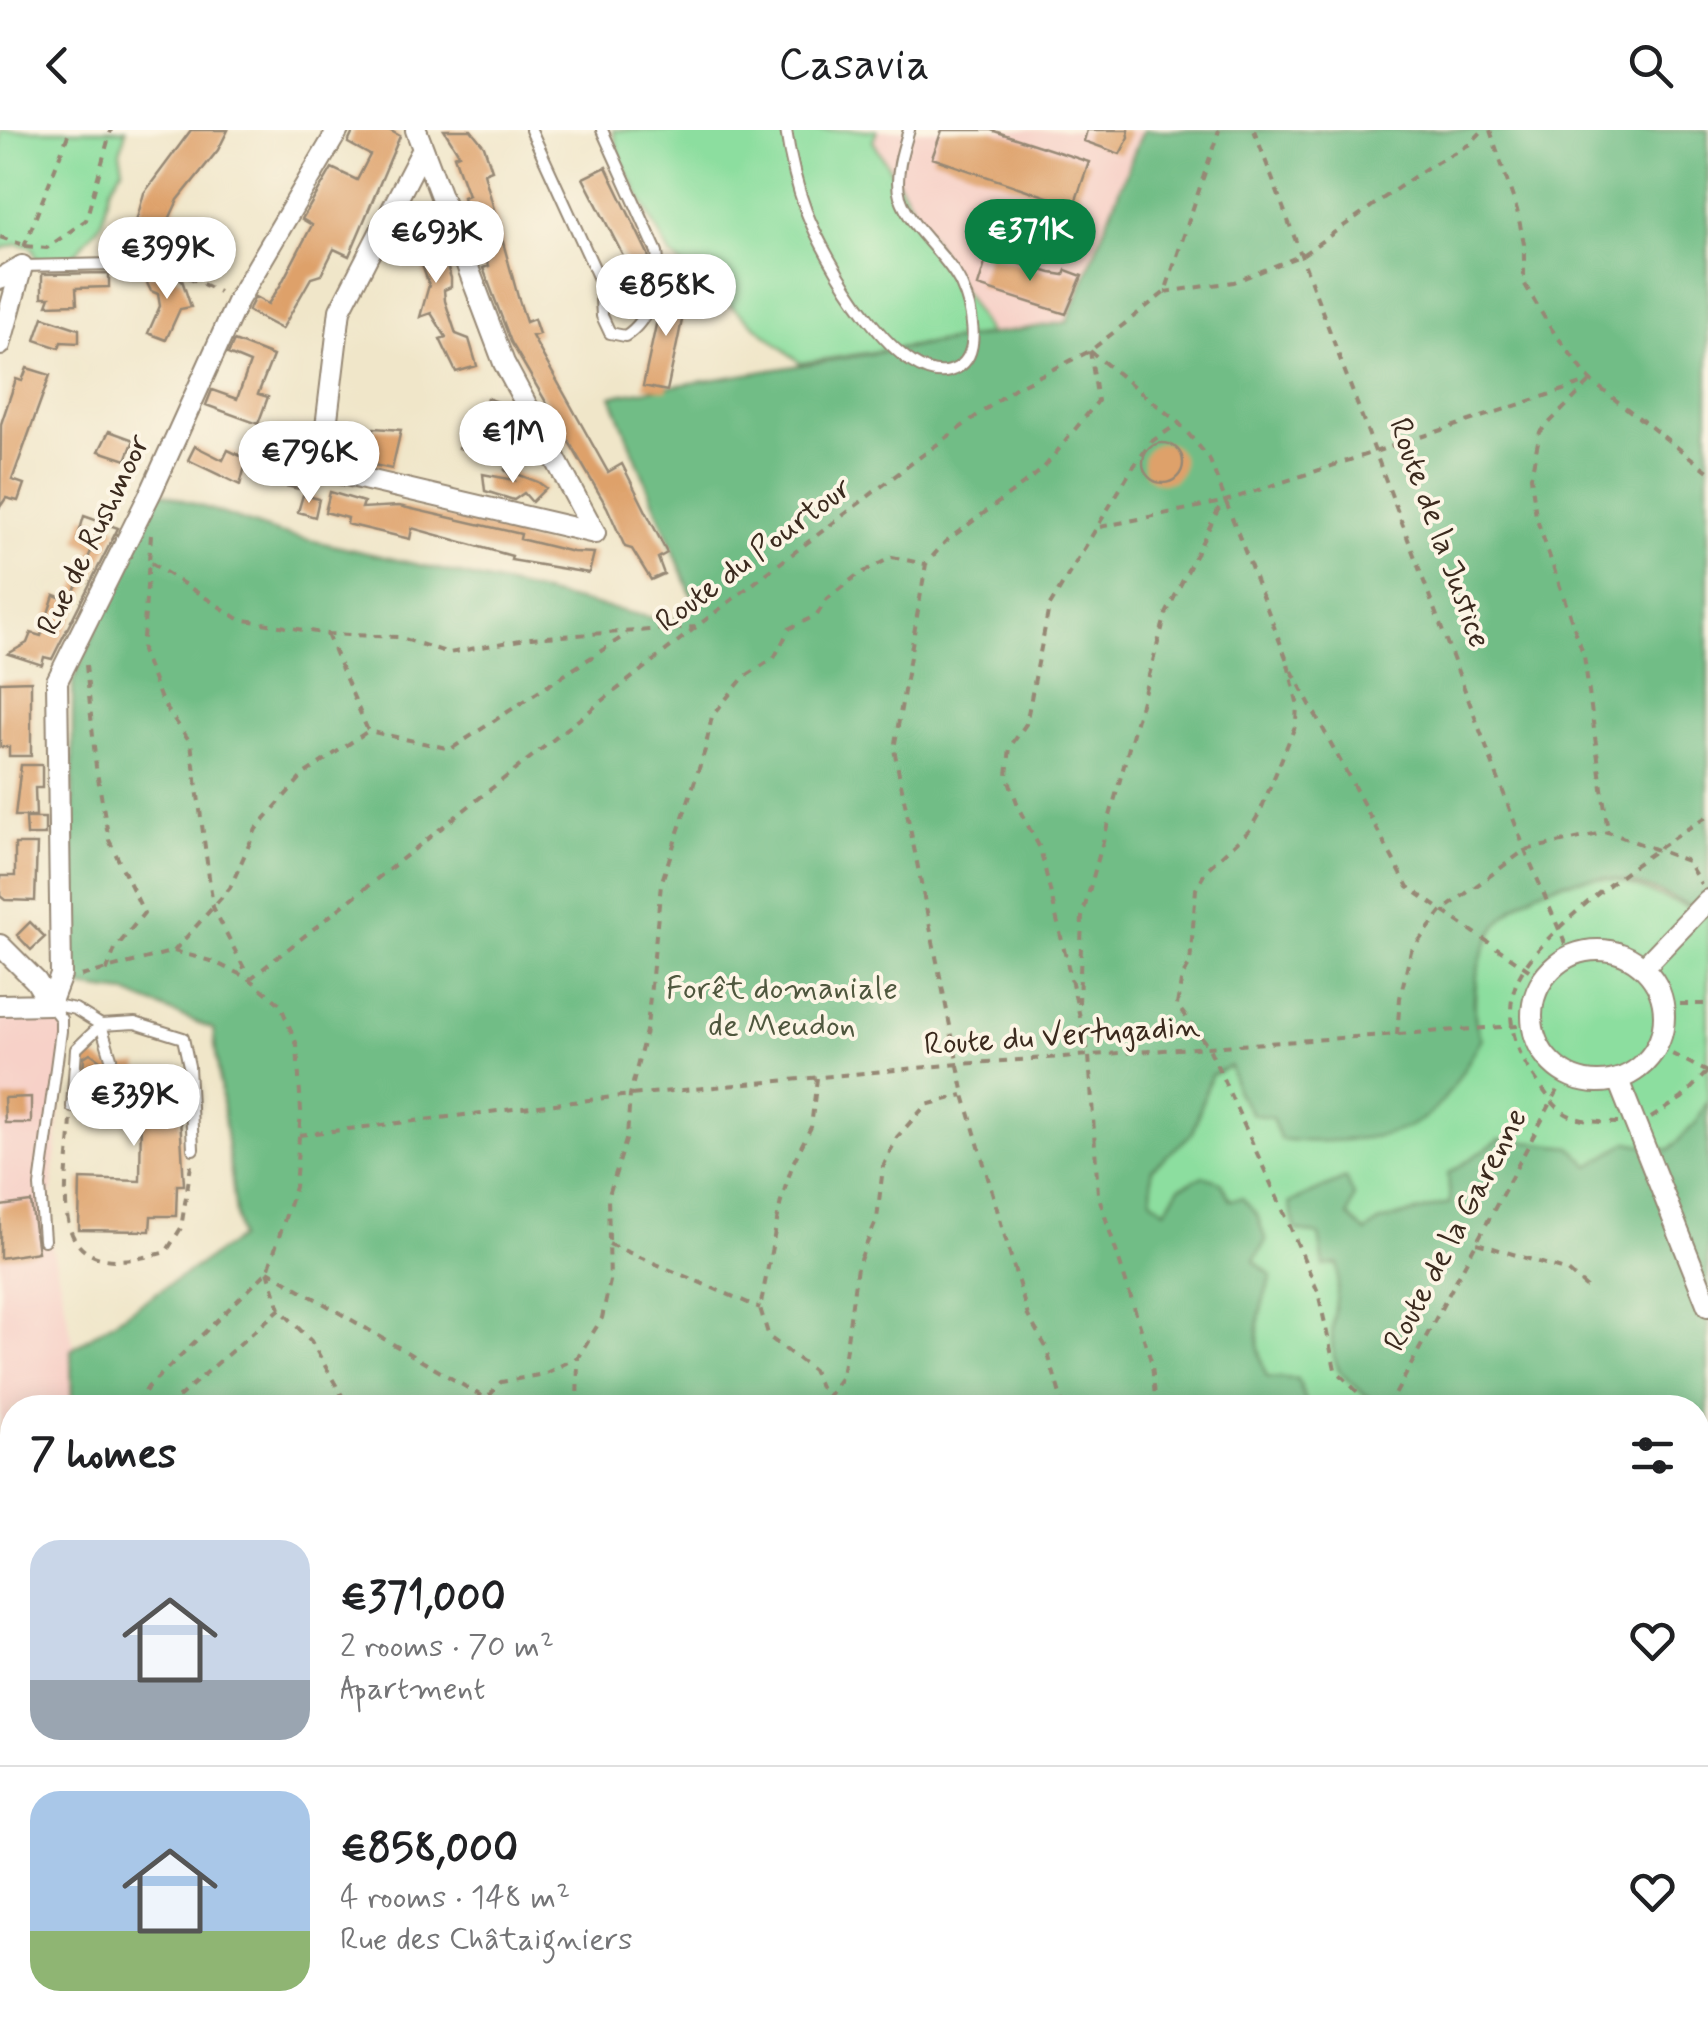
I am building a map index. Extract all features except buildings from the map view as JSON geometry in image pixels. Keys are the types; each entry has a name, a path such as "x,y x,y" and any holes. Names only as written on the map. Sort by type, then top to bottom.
{"street":[{"name":"Rue de Rushmoor","path":"50,1004 61,975 57,681 152,490 238,300 338,130"},
{"path":"420,140 504,362 595,533 321,469 340,310 420,140"},
{"path":"0,280 24,256"},
{"path":"0,345 24,256"},
{"path":"1644,966 1708,898"},
{"path":"0,946 36,982 50,1004"},
{"path":"1609,950 1644,966 1664,1004 1664,1026 1658,1046 1641,1067 1618,1080 1592,1082 1566,1075 1543,1054 1522,1026 1534,995 1533,973 1570,955 1609,950"},
{"path":"0,1005 50,1004"},
{"path":"1618,1080 1708,1306"}],"lane":[{"path":"531,130 600,281 602,316 610,332 626,336 640,327 660,274 657,252 602,130"},
{"path":"786,130 790,164 807,213 831,262 882,335 910,364 945,374 962,366 972,346 971,319 960,282 926,240 899,194 902,152 909,130"},
{"path":"24,256 161,263"},
{"path":"50,1004 75,1009 101,1025 136,1023 182,1038 189,1066 194,1150"},
{"path":"44,1240 40,1186 61,1031 60,1019 50,1004"},
{"path":"101,1025 112,1058"},
{"path":"72,1107 76,1049 101,1025"}],"path":[{"path":"0,237 22,244 70,130"},
{"path":"24,256 47,248 86,220 111,130"},
{"path":"1219,130 1165,292 1234,282 1302,255 1428,167 1470,144 1483,130"},
{"name":"Route de la Justice","path":"1254,130 1525,850 1570,955"},
{"path":"1490,130 1517,210 1524,244 1524,283 1591,381 1708,471"},
{"path":"161,263 238,300"},
{"name":"Route du Pourtour","path":"250,979 696,627 1015,388 1090,351 1165,292"},
{"path":"1090,351 1179,423 1209,458 1222,502 1288,664 1408,886 1533,973"},
{"path":"1060,1395 1046,1347 1028,1316 964,1095 894,749 926,564 945,542 1042,470 1098,401 1090,351"},
{"path":"1097,528 1222,502 1591,381"},
{"path":"1591,381 1540,432 1532,476 1536,517 1584,656 1608,832"},
{"path":"1155,1395 1152,1364 1098,1194 1089,1055 1040,848 1020,811 1007,774 1010,747 1026,724 1050,607 1151,442 1179,423"},
{"path":"1078,1010 1082,917 1120,792 1166,614 1222,502"},
{"path":"152,527 142,651 162,702 191,744 212,907 250,979"},
{"path":"577,1395 578,1357 602,1318 610,1281 608,1198 627,1137 630,1094 647,1027 661,884 712,716 744,678 774,658 790,628 817,615 826,600 866,569 892,557 926,564"},
{"path":"151,563 239,619 326,634 398,638 450,653 530,638 696,627"},
{"path":"61,975 106,973 174,951 230,888 256,830 304,774 368,731 451,749 630,633"},
{"path":"326,634 368,731"},
{"path":"84,650 109,840 144,913 115,949 106,973"},
{"path":"1288,664 1297,702 1296,724 1249,831 1207,869 1196,890 1190,964 1182,976 1177,1005 1209,1048 1318,1292 1335,1369 1360,1395"},
{"path":"1549,1104 1523,1059 1522,1026 1512,1000 1560,929 1657,846 1708,816"},
{"path":"1397,1035 1400,998 1411,951 1442,910 1525,850 1608,832 1657,846 1688,861 1708,898"},
{"path":"143,1395 268,1271 292,1201 299,1135 299,1068 292,1027 280,1004 250,979 214,962 174,951"},
{"path":"1664,1004 1708,1004"},
{"name":"Route du Vertugadin","path":"299,1135 630,1094 959,1064 1522,1026"},
{"path":"1658,1046 1708,1071"},
{"name":"Route de la Garenne","path":"1395,1395 1566,1075"},
{"path":"817,1078 811,1127 793,1162 781,1201 760,1308 770,1337 813,1370 826,1395"},
{"path":"829,1395 842,1377 856,1267 877,1218 883,1166 897,1136 926,1105 964,1095"},
{"path":"72,1107 64,1218 74,1241 90,1253 132,1259 166,1252 175,1241 187,1207 194,1150"},
{"path":"1475,1243 1568,1271 1587,1288"},
{"path":"610,1244 760,1308"},
{"path":"268,1271 280,1309 311,1341 342,1395"},
{"path":"268,1271 479,1395"},
{"path":"181,1395 280,1309"},
{"path":"487,1395 501,1382 544,1374 578,1357"}],"shaded area":[{"path":"613,130 1143,130 1067,322 800,363 670,255"},
{"path":"69,1016 48,1228 74,1346 74,1395 0,1395 0,1017"}],"green space":[{"path":"0,130 126,130 120,152 123,168 110,188 102,222 73,256 75,265 38,263 32,247 18,244 0,249"},
{"path":"613,130 877,130 873,141 989,334 800,363 670,255 620,159"},
{"name":"Forêt domaniale de Meudon","path":"1143,130 1708,130 1708,915 1652,889 1606,878 1568,881 1528,897 1498,925 1480,964 1474,1007 1482,1039 1435,1109 1404,1129 1337,1141 1280,1139 1272,1118 1252,1114 1237,1092 1230,1066 1211,1075 1192,1134 1152,1168 1151,1199 1165,1210 1180,1187 1203,1176 1221,1182 1230,1200 1242,1198 1257,1215 1266,1241 1254,1261 1272,1276 1258,1326 1262,1364 1267,1377 1298,1379 1304,1395 72,1395 71,1350 239,1238 213,1029 126,993 72,986 73,681 157,491 279,533 670,622 695,604 611,396 1067,322"},
{"path":"1592,877 1618,880 1708,915 1708,1100 1696,1123 1669,1150 1628,1142 1590,1166 1379,1222 1366,1232 1348,1216 1318,1235 1338,1264 1341,1286 1333,1335 1338,1368 1368,1395 1304,1395 1298,1379 1267,1377 1259,1351 1258,1326 1272,1276 1253,1261 1230,1201 1165,1210 1151,1199 1152,1168 1191,1134 1211,1075 1230,1066 1237,1092 1251,1113 1272,1118 1476,1029 1479,967 1493,929 1520,900 1559,884"},
{"path":"1708,1100 1708,1395 1366,1395 1339,1369 1332,1345 1338,1264 1324,1266 1319,1235 1296,1230 1289,1203 1346,1178 1354,1196 1348,1216 1366,1232 1379,1222 1450,1203 1448,1174 1500,1139 1571,1147 1590,1166 1628,1142 1669,1150 1696,1123"}]}
